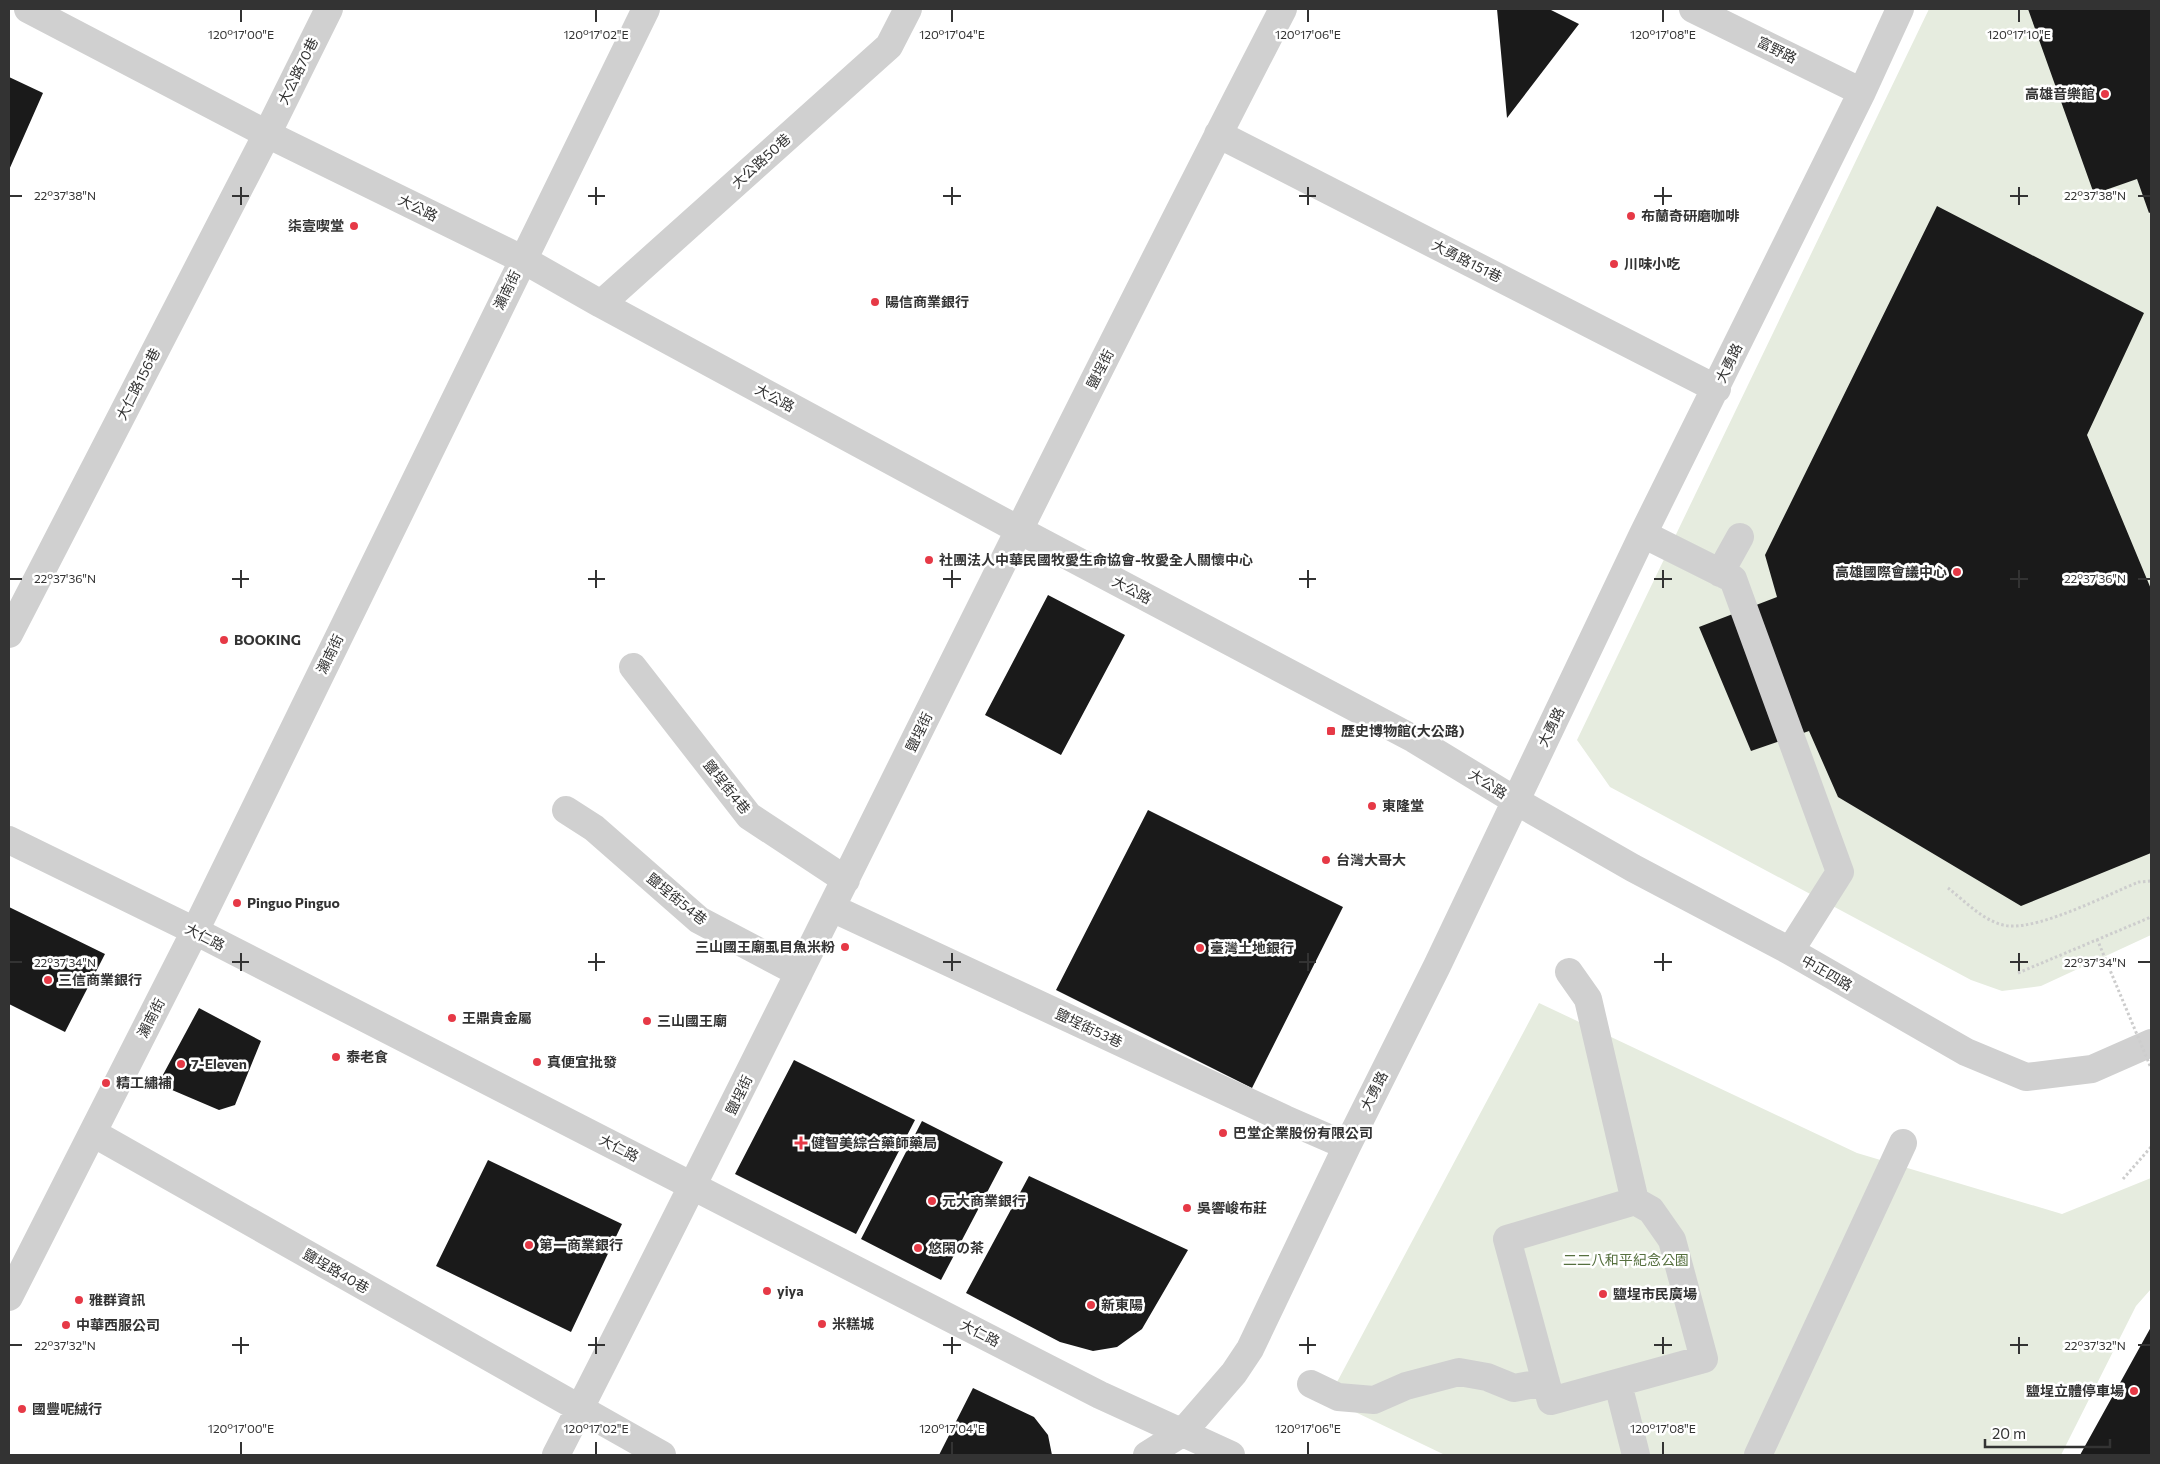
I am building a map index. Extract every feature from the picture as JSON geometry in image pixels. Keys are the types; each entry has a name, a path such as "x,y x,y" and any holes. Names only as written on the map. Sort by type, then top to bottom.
{"street":[{"name":"大公路","path":"28,9 267,134 522,259 1020,530 1414,739 1516,801"},
{"name":"大公路70巷","path":"267,134 329,9"},
{"name":"瀨南街","path":"9,1298 195,931 522,259 646,9"},
{"name":"大公路50巷","path":"602,304 889,46 908,9"},
{"name":"鹽埕街","path":"556,1455 694,1186 1218,134 1283,9"},
{"name":"富野路","path":"1693,9 1862,92"},
{"name":"大勇路","path":"1147,1455 1180,1444 1250,1349 1347,1146 1437,966 1643,534 1862,92 1900,9"},
{"name":"大仁路156巷","path":"9,634 267,134"},
{"name":"大勇路151巷","path":"1218,134 1717,388"},
{"path":"1643,534 1733,579 1840,872 1790,951"},
{"path":"1720,573 1740,537"},
{"name":"鹽埕街4巷","path":"633,667 749,816 846,880"},
{"name":"中正四路","path":"1516,801 1633,868 1790,951 1966,1052 2026,1077 2092,1069 2151,1043"},
{"name":"鹽埕街54巷","path":"566,810 594,828 699,920 799,973"},
{"name":"大仁路","path":"9,840 195,931 1100,1395 1180,1444 1231,1455"},
{"name":"鹽埕街53巷","path":"832,908 1284,1119 1347,1146"},
{"path":"1569,972 1588,999 1635,1201"},
{"name":"鹽埕路40巷","path":"92,1133 662,1455"},
{"path":"1758,1455 1903,1143"},
{"path":"1635,1201 1651,1210 1672,1240 1704,1360 1552,1401 1546,1382 1507,1240 1635,1201"},
{"path":"1311,1384 1338,1397 1374,1400 1406,1386 1459,1372 1487,1377 1514,1388 1546,1382"},
{"path":"1618,1384 1636,1455"}],"path":[{"path":"1948,888 1988,918 2009,926 2042,921 2139,882 2151,881"},
{"path":"2018,973 2151,917"},
{"path":"2097,939 2151,1068"},
{"path":"2122,1179 2151,1147"}],"green space":[{"path":"1929,9 2151,9 2151,935 2041,986 2002,991 1971,980 1610,787 1577,740"},
{"name":"二二八和平紀念公園","path":"1539,1003 1857,1153 2062,1214 2151,1178 2151,1289 2136,1306 2061,1455 1445,1455 1328,1399"}],"building":[{"path":"1497,9 1549,9 1579,24 1507,118"},
{"name":"高雄音樂館","path":"2028,9 2151,9 2151,212 2149,213 2137,179 2094,194"},
{"path":"9,77 43,93 9,170"},
{"name":"高雄國際會議中心","path":"1937,206 2144,313 2087,435 2151,589 2151,853 2021,906 1838,797 1809,731 1751,751 1699,627 1777,597 1765,555"},
{"path":"1048,595 1125,635 1061,755 985,715"},
{"name":"臺灣土地銀行","path":"1148,810 1343,907 1252,1088 1056,990"},
{"path":"9,907 105,954 65,1032 9,1004"},
{"path":"199,1008 261,1041 235,1105 219,1110 158,1084"},
{"path":"794,1060 915,1120 856,1234 735,1174"},
{"name":"元大商業銀行","path":"922,1121 1003,1162 941,1280 861,1239"},
{"name":"第一商業銀行","path":"488,1160 622,1224 571,1332 436,1266"},
{"path":"1029,1176 1188,1250 1142,1329 1117,1347 1093,1351 1060,1342 966,1293"},
{"name":"鹽埕立體停車場","path":"2151,1327 2151,1455 2080,1455"},
{"path":"973,1388 1034,1417 1048,1435 1052,1455 939,1455"}],"place":[{"name":"高雄音樂館","path":"2105,94"},
{"name":"布蘭奇研磨咖啡","path":"1631,216"},
{"name":"柒壹喫堂","path":"354,226"},
{"name":"川味小吃","path":"1614,264"},
{"name":"陽信商業銀行","path":"875,302"},
{"name":"社團法人中華民國牧愛生命協會-牧愛全人關懷中心","path":"929,560"},
{"name":"高雄國際會議中心","path":"1957,572"},
{"name":"BOOKING","path":"224,640"},
{"name":"歷史博物館(大公路)","path":"1331,731"},
{"name":"東隆堂","path":"1372,806"},
{"name":"台灣大哥大","path":"1326,860"},
{"name":"Pinguo Pinguo","path":"237,903"},
{"name":"三山國王廟虱目魚米粉","path":"845,947"},
{"name":"臺灣土地銀行","path":"1200,948"},
{"name":"三信商業銀行","path":"48,980"},
{"name":"王鼎貴金屬","path":"452,1018"},
{"name":"三山國王廟","path":"647,1021"},
{"name":"泰老食","path":"336,1057"},
{"name":"真便宜批發","path":"537,1062"},
{"name":"7-Eleven","path":"181,1064"},
{"name":"精工繡補","path":"106,1083"},
{"name":"巴堂企業股份有限公司","path":"1223,1133"},
{"name":"健智美綜合藥師藥局","path":"801,1143"},
{"name":"元大商業銀行","path":"932,1201"},
{"name":"吳響峻布莊","path":"1187,1208"},
{"name":"第一商業銀行","path":"529,1245"},
{"name":"悠閑の茶","path":"918,1248"},
{"name":"yiya","path":"767,1291"},
{"name":"鹽埕市民廣場","path":"1603,1294"},
{"name":"雅群資訊","path":"79,1300"},
{"name":"新東陽","path":"1091,1305"},
{"name":"米糕城","path":"822,1324"},
{"name":"中華西服公司","path":"66,1325"},
{"name":"鹽埕立體停車場","path":"2134,1391"},
{"name":"國豐呢絨行","path":"22,1409"}]}
